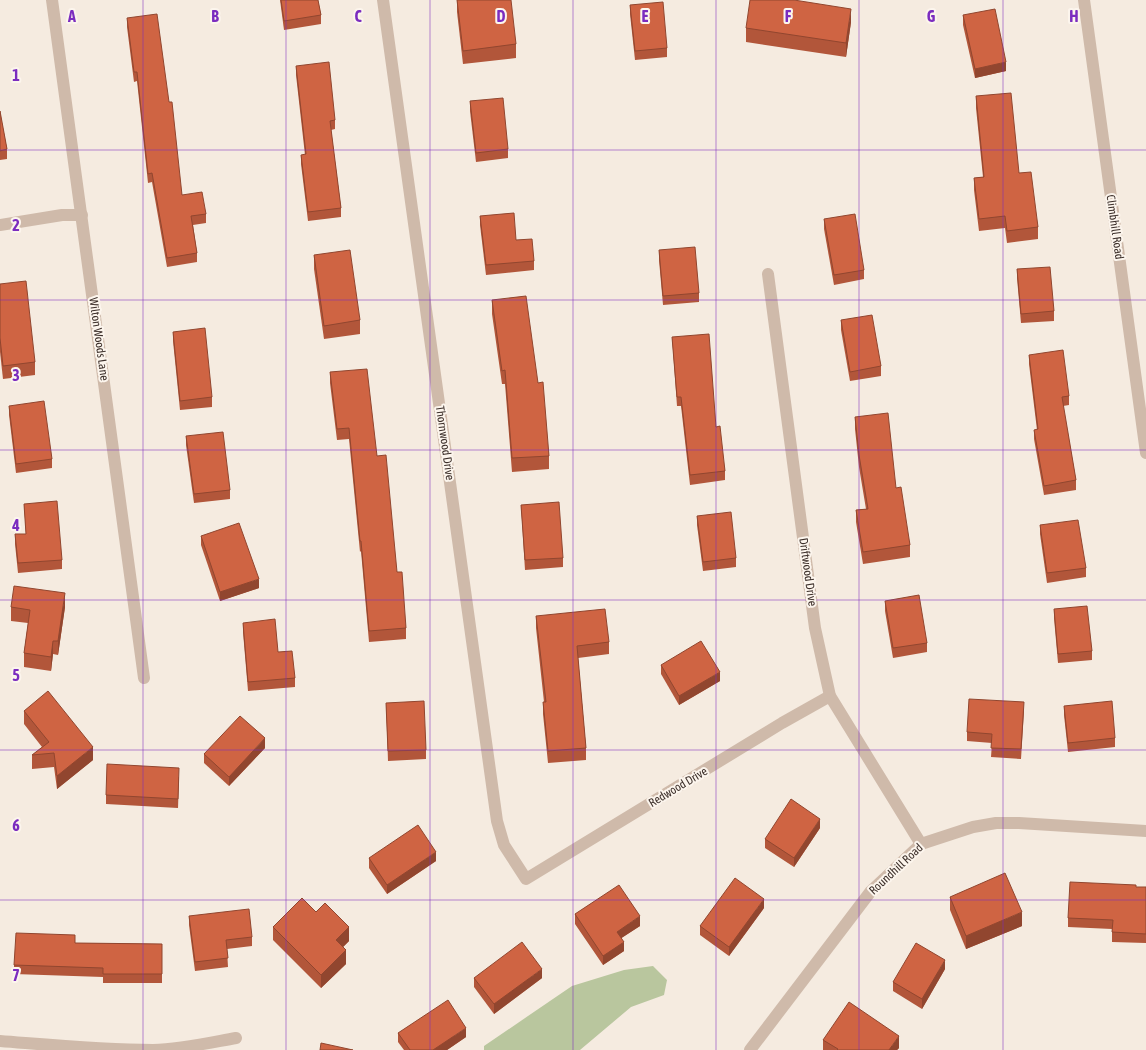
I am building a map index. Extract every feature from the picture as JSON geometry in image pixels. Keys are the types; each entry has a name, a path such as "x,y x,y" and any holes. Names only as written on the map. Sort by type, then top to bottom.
{"street":[{"name":"Wilton Woods Lane","path":"52,0 144,678"},
{"name":"Thornwood Drive","path":"384,0 497,822 504,845 526,879"},
{"name":"Climbhill Road","path":"1084,0 1146,453"},
{"path":"0,225 62,215 82,215"},
{"name":"Driftwood Drive","path":"768,274 815,628 830,696 921,844"},
{"name":"Redwood Drive","path":"526,879 782,722 830,696"},
{"name":"Roundhill Road","path":"750,1050 871,891 921,844 973,827 996,823 1146,831"},
{"path":"0,1041 126,1050 154,1050 187,1047 236,1038"}],"green space":[{"path":"653,966 667,980 664,995 631,1007 580,1050 484,1050 484,1046 572,986 624,970"}],"building":[{"path":"281,0 318,0 321,15 284,21"},
{"path":"457,0 511,0 516,44 463,51"},
{"path":"750,0 794,0 851,9 846,43 746,28"},
{"path":"663,2 667,48 635,51 630,5"},
{"path":"995,9 1006,62 975,69 963,15"},
{"path":"157,14 169,102 172,102 182,195 202,192 206,214 191,216 197,253 167,258 152,173 148,174 137,72 134,72 127,18"},
{"path":"329,62 335,120 330,121 341,208 308,212 301,155 306,154 296,66"},
{"path":"1011,93 1019,173 1031,172 1038,227 1007,231 1005,216 979,219 974,178 984,177 976,96"},
{"path":"503,98 508,149 476,153 470,101"},
{"path":"0,111 7,149 0,151"},
{"path":"514,213 516,240 532,239 534,261 486,265 480,216"},
{"path":"855,214 864,270 834,275 824,219"},
{"path":"695,247 699,293 663,296 659,250"},
{"path":"350,250 360,320 324,326 314,255"},
{"path":"1050,267 1054,311 1021,314 1017,269"},
{"path":"26,281 35,362 3,366 0,338 0,284"},
{"path":"526,296 538,383 543,382 549,456 512,458 505,370 502,371 492,300"},
{"path":"872,315 881,366 850,372 841,320"},
{"path":"205,328 212,397 180,401 173,332"},
{"path":"709,334 716,427 720,426 725,471 690,475 681,397 677,397 672,337"},
{"path":"1063,350 1069,396 1062,397 1076,480 1044,486 1034,430 1038,429 1029,355"},
{"path":"367,369 377,456 386,455 397,572 402,572 406,628 369,631 349,428 337,429 330,372"},
{"path":"44,401 52,459 16,464 9,406"},
{"path":"888,413 896,488 901,487 910,545 863,552 856,510 868,509 855,417"},
{"path":"223,432 230,490 194,494 186,436"},
{"path":"57,501 62,560 18,563 15,534 26,534 24,504"},
{"path":"559,502 563,558 525,560 521,505"},
{"path":"731,512 736,558 703,562 697,516"},
{"path":"1078,520 1086,568 1047,573 1040,525"},
{"path":"239,523 259,579 220,592 201,536"},
{"path":"14,586 65,593 58,641 53,641 51,657 24,653 30,610 11,607"},
{"path":"919,595 927,643 893,648 885,601"},
{"path":"1087,606 1092,651 1058,654 1054,609"},
{"path":"605,609 609,642 577,646 586,748 548,751 543,702 546,702 536,616"},
{"path":"275,619 278,652 292,651 295,678 248,682 243,623"},
{"path":"701,641 720,672 679,696 661,665"},
{"path":"48,691 93,747 57,776 54,753 32,755 49,742 24,711"},
{"path":"969,699 1024,702 1021,749 991,748 992,734 967,732"},
{"path":"424,701 426,750 388,751 386,703"},
{"path":"1112,701 1115,738 1068,743 1064,706"},
{"path":"240,716 265,738 229,777 204,754"},
{"path":"107,764 179,768 178,799 106,795"},
{"path":"791,799 820,819 794,858 765,839"},
{"path":"418,825 436,852 387,885 369,858"},
{"path":"1005,873 1022,912 966,936 950,897"},
{"path":"735,878 764,899 729,947 700,926"},
{"path":"1070,882 1146,887 1146,934 1112,932 1113,920 1068,918"},
{"path":"619,885 640,916 617,932 624,942 603,956 575,914"},
{"path":"302,898 316,912 325,903 349,927 336,940 346,950 321,975 273,927"},
{"path":"249,909 252,937 226,940 228,958 195,962 189,916"},
{"path":"16,933 75,935 75,943 162,944 162,974 103,974 103,968 14,965"},
{"path":"522,942 542,969 494,1004 474,978"},
{"path":"916,943 945,960 922,999 893,982"},
{"path":"448,1000 466,1028 433,1050 410,1050 398,1033"},
{"path":"849,1002 899,1036 889,1050 837,1050 823,1040"},
{"path":"321,1043 353,1050 320,1050"}]}
